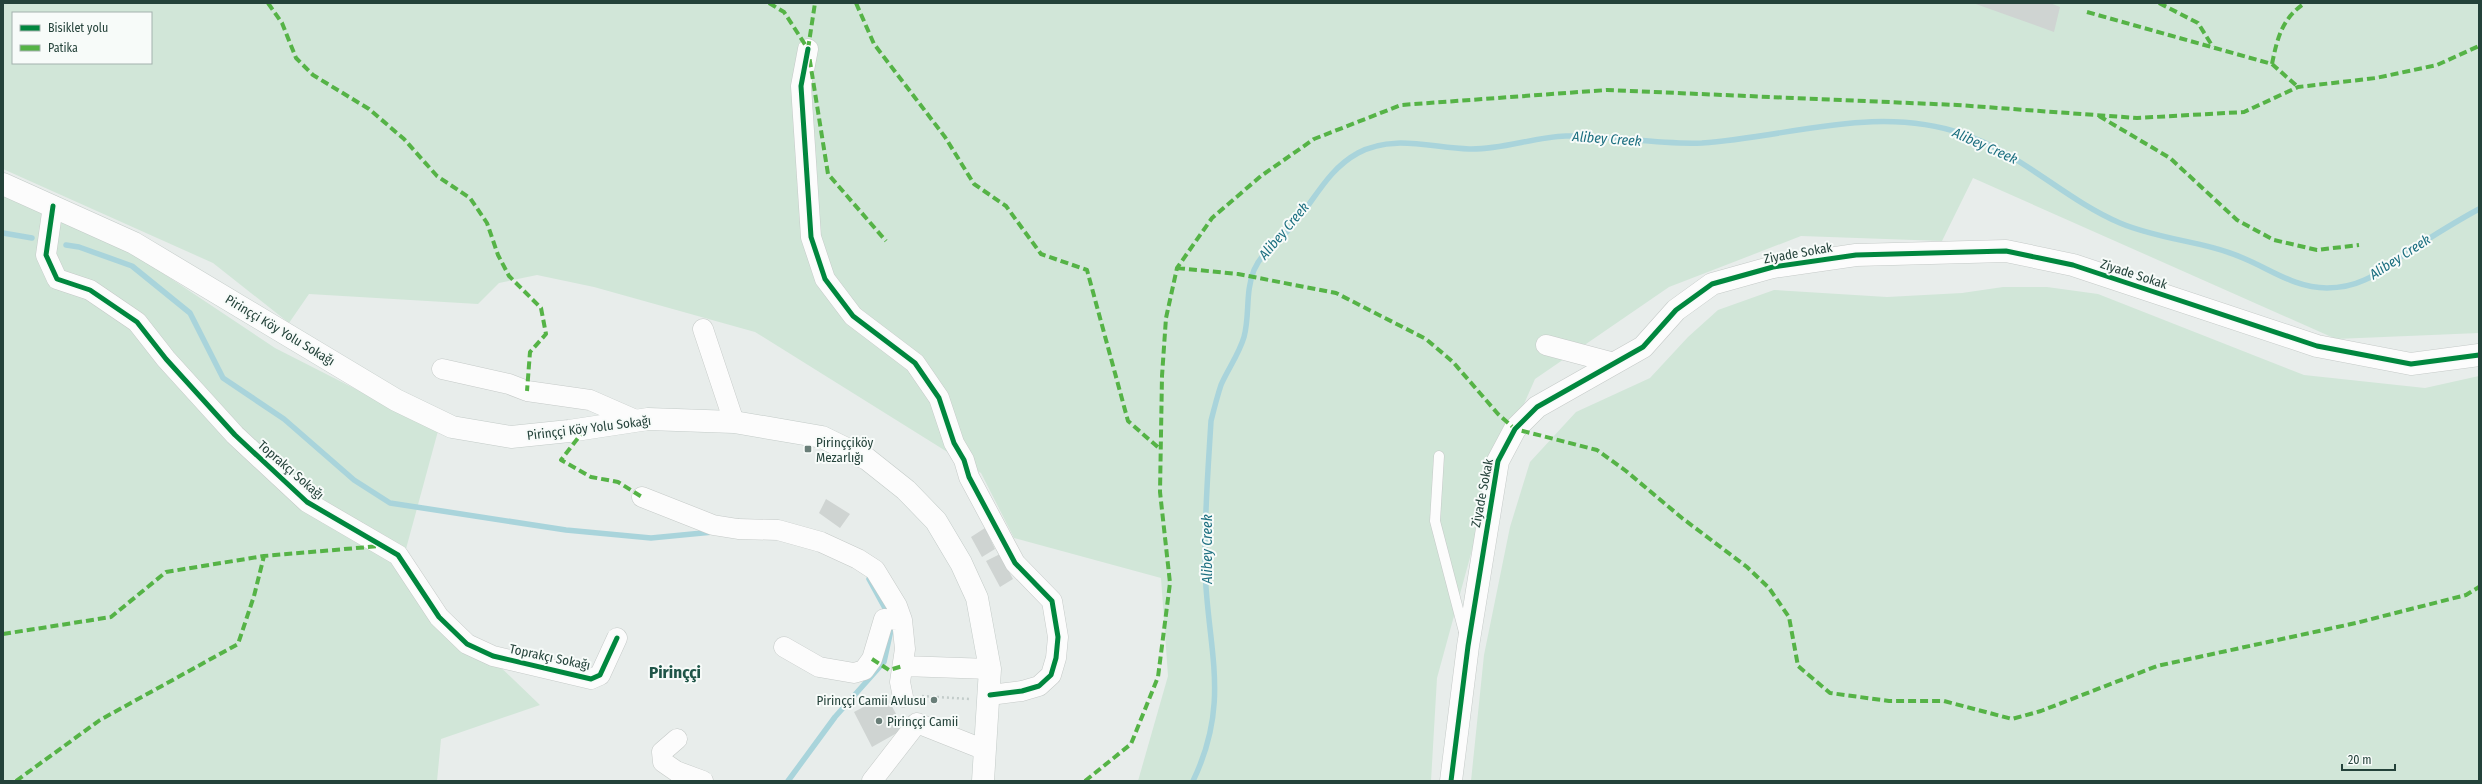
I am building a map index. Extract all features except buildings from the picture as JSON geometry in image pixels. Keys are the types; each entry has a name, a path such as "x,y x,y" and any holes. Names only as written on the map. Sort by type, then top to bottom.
{"street":[{"path":"808,49 801,86 811,237 825,278 853,316 915,363 939,398 954,443 964,460 969,477 1015,563 1052,601 1058,637 1056,658 1051,675 1039,686 989,698"},
{"name":"Pirinççi Köy Yolu Sokağı","path":"3,184 134,242 396,400 452,427 511,437 638,420 734,422 822,437 867,459 906,490 936,521 977,598 990,669 984,781"},
{"name":"Toprakçı Sokağı","path":"53,206 46,255 57,279 90,290 137,322 166,359 235,435 308,502 398,556 439,617 467,644 493,656 591,680 600,675 617,638"},
{"name":"Ziyade Sokak","path":"1451,781 1468,646 1498,461 1515,429 1537,407 1643,347 1676,310 1712,284 1773,267 1856,255 2006,251 2073,265 2317,346 2411,364 2479,356"},
{"path":"703,329 734,422"},
{"path":"1546,345 1614,363"},
{"path":"442,369 509,384 527,391 590,400 638,420"},
{"path":"642,498 713,525 738,529 778,530 821,542 858,559 875,570 897,606 902,620 905,649 900,682 911,706 985,750"},
{"path":"784,647 819,667 854,673 864,670 872,659 884,619 902,620"},
{"path":"903,666 990,669"},
{"path":"872,781 911,706"},
{"path":"677,738 662,752 662,762 676,771 703,781"}],"lane":[{"path":"1440,456 1436,521 1468,646"}],"path":[{"path":"911,706 989,698"}],"green space":[{"path":"3,3 2479,3 2479,333 2336,339 1973,178 1942,241 1801,236 1669,287 1535,379 1492,477 1437,678 1431,781 1138,781 1168,676 1161,578 1014,538 981,473 755,332 594,287 537,275 499,283 478,304 309,294 289,323 213,263 3,169"},
{"path":"3,193 131,252 275,348 438,431 400,571 540,705 441,739 437,781 3,781"},
{"path":"2003,287 2047,287 2098,294 2304,375 2425,388 2479,376 2479,781 1471,781 1484,655 1510,527 1530,462 1576,412 1650,378 1688,337 1718,310 1774,290 1887,297 1962,293"}],"waterway":[{"name":"Alibey Creek","path":"1193,781 1205,753 1211,726 1214,701 1213,652 1205,570 1206,496 1211,421 1214,408 1221,385 1244,337 1247,320 1249,287 1257,263 1288,231 1322,186 1338,168 1347,160 1371,147 1399,143 1481,149 1566,136 1600,137 1668,143 1702,143 1735,140 1833,125 1865,122 1898,122 1930,126 1963,134 1984,142 2023,164 2080,202 2120,223 2135,229 2228,252 2294,282 2327,288 2340,287 2361,282 2380,272 2434,235 2479,209"},
{"path":"3,233 32,238"},
{"path":"66,245 79,247 132,266 190,313 223,378 284,419 354,480 390,503 566,530 651,538 713,532"},
{"path":"869,579 886,610"},
{"path":"788,781 835,717 884,662 891,630"}],"marked path":[{"path":"268,3 282,23 296,58 313,75 369,109 404,139 437,176 470,198 487,223 498,255 509,276 541,308 546,334 530,352 527,391"},
{"path":"769,3 784,12 808,49 828,174 886,241"},
{"path":"808,49 815,3"},
{"path":"856,3 874,44 945,137 974,184 1006,206 1041,254 1087,270 1128,421 1160,449"},
{"path":"2159,3 2198,23 2213,47"},
{"path":"2272,64 2276,46 2286,22 2291,15 2305,3"},
{"path":"2087,12 2272,64 2298,87"},
{"path":"1085,781 1131,744 1158,677 1170,583 1160,492 1162,376 1166,318 1177,268 1212,218 1261,176 1314,139 1401,105 1607,90 1957,105 2137,118 2244,112 2298,87 2376,78 2437,65 2479,46"},
{"path":"2099,116 2170,158 2237,220 2274,240 2317,250 2359,245"},
{"path":"1177,268 1238,274 1336,293 1426,339 1453,362 1498,414 1515,429 1597,450 1626,471 1682,518 1747,567 1769,588 1789,617 1798,666 1830,693 1889,701 1944,701 2012,719 2041,711 2157,666 2356,623 2466,595 2479,587"},
{"path":"585,429 561,460 591,477 618,482 642,497"},
{"path":"3,634 111,617 166,572 264,556 380,546"},
{"path":"16,781 100,720 238,644 254,596 264,556"},
{"path":"872,659 889,670 903,666"}],"cycle path":[{"path":"808,49 801,86 811,237 825,279 853,316 915,363 939,398 954,443 964,460 969,477 1015,563 1052,601 1058,637 1056,658 1051,675 1039,686 1022,691 990,695"},
{"path":"53,206 46,255 57,279 90,290 137,322 166,359 235,435 307,502 398,555 439,617 467,644 493,656 591,679 600,675 617,638"},
{"path":"1451,781 1468,646 1498,461 1515,429 1537,407 1643,347 1676,310 1712,284 1773,267 1856,255 2006,251 2073,265 2317,346 2411,364 2479,355"}],"place":[{"name":"Pirinççiköy Mezarlığı","path":"808,449"},
{"name":"Pirinççi Camii Avlusu","path":"934,700"},
{"name":"Pirinççi Camii","path":"879,721"}],"district":[{"name":"Pirinççi","path":"675,672"}]}
